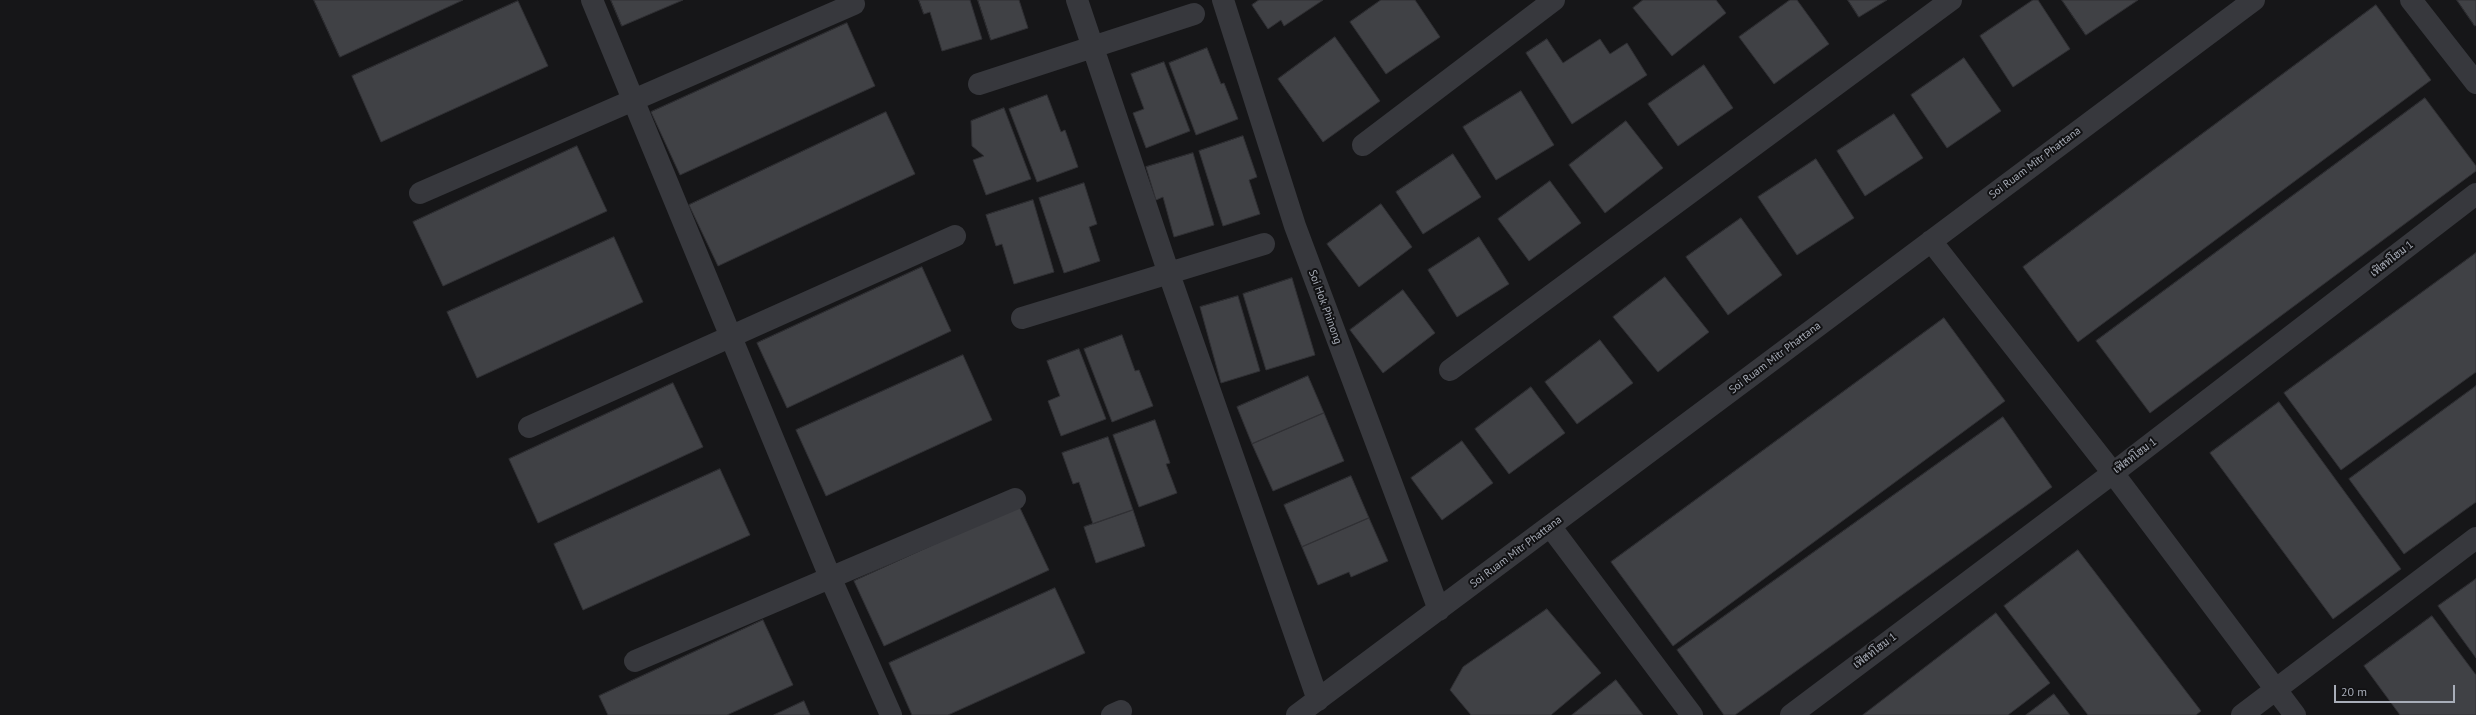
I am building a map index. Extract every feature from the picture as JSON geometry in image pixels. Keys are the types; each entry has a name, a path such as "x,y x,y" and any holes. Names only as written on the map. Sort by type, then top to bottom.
{"street":[{"path":"592,0 732,336 830,577 891,715"},
{"path":"1077,0 1168,272 1318,700"},
{"name":"Soi Hok Phinong","path":"1223,0 1295,226 1439,610"},
{"path":"1363,145 1554,0"},
{"path":"1450,370 1951,0"},
{"name":"Soi Ruam Mitr Phattana","path":"1297,715 2254,0"},
{"path":"2411,0 2476,83"},
{"path":"420,193 854,4"},
{"path":"979,84 1194,14"},
{"name":"เฟิสท์โฮม 1","path":"1791,715 2113,473 2476,194"},
{"path":"529,427 955,236"},
{"path":"1930,241 2113,473 2295,715"},
{"path":"1022,318 1168,272 1264,244"},
{"path":"635,661 1015,499"},
{"path":"1550,526 1692,715"},
{"path":"2242,715 2476,538"}],"building":[{"path":"314,0 463,0 340,57"},
{"path":"611,0 683,0 622,26"},
{"path":"919,0 970,0 982,39 942,51 930,12 924,14"},
{"path":"978,0 1019,0 1028,28 991,40"},
{"path":"1259,0 1323,0 1284,26 1281,20 1268,29 1252,5"},
{"path":"1381,0 1415,0 1440,37 1386,74 1350,22"},
{"path":"1643,0 1716,0 1726,13 1672,56 1633,8"},
{"path":"1790,0 1797,0 1829,44 1774,84 1739,37"},
{"path":"1848,0 1887,0 1859,17"},
{"path":"2033,0 2038,0 2070,49 2013,87 1980,36"},
{"path":"2062,0 2138,0 2086,35"},
{"path":"2457,0 2476,0 2475,26"},
{"path":"518,1 548,66 381,142 352,76"},
{"path":"2376,5 2431,80 2078,342 2023,267"},
{"path":"847,23 875,86 680,175 651,112"},
{"path":"1335,37 1380,101 1323,142 1278,79"},
{"path":"1547,39 1563,63 1600,39 1610,54 1627,43 1647,75 1572,124 1526,53"},
{"path":"1207,48 1221,84 1224,83 1238,119 1196,135 1169,63"},
{"path":"1964,58 2001,111 1947,148 1911,95"},
{"path":"1164,62 1190,131 1146,148 1133,113 1144,109 1131,74"},
{"path":"1704,65 1733,108 1678,146 1648,104"},
{"path":"1521,91 1554,145 1496,180 1463,127"},
{"path":"1047,95 1061,132 1065,130 1078,167 1037,182 1009,109"},
{"path":"2425,98 2476,166 2476,171 2150,413 2096,341"},
{"path":"1004,108 1031,179 986,195 973,160 984,156 972,146 971,121"},
{"path":"886,112 915,174 718,266 689,205"},
{"path":"1894,114 1923,158 1865,196 1837,151"},
{"path":"1626,121 1663,168 1605,213 1569,165"},
{"path":"1243,136 1257,177 1249,180 1260,214 1223,226 1199,151"},
{"path":"577,146 607,211 443,286 413,222"},
{"path":"1193,153 1214,225 1174,237 1163,197 1156,200 1146,167"},
{"path":"1453,154 1481,197 1423,234 1396,192"},
{"path":"1816,159 1854,218 1797,255 1758,197"},
{"path":"1550,181 1581,223 1529,261 1498,219"},
{"path":"1084,183 1097,224 1089,227 1100,261 1064,273 1039,198"},
{"path":"1033,200 1054,272 1014,284 1002,244 996,246 986,215"},
{"path":"1381,204 1412,247 1359,287 1327,244"},
{"path":"1741,218 1782,275 1728,315 1686,257"},
{"path":"614,237 643,302 477,378 447,312"},
{"path":"1479,237 1509,284 1457,317 1428,270"},
{"path":"2476,253 2476,372 2341,470 2284,393"},
{"path":"922,267 951,331 787,408 757,343"},
{"path":"1665,277 1709,332 1658,372 1613,317"},
{"path":"1292,278 1315,355 1266,370 1243,294"},
{"path":"1403,290 1435,333 1383,373 1350,330"},
{"path":"1238,296 1260,371 1221,383 1200,307"},
{"path":"1944,318 2005,401 1673,646 1611,562"},
{"path":"1122,335 1135,371 1139,370 1153,406 1112,422 1084,349"},
{"path":"1600,340 1633,383 1577,424 1545,382"},
{"path":"1079,349 1106,419 1061,436 1048,401 1060,396 1047,361"},
{"path":"963,355 992,420 826,496 796,430"},
{"path":"1308,376 1324,413 1252,444 1237,407"},
{"path":"673,383 703,447 538,523 509,459"},
{"path":"2476,386 2476,502 2404,554 2349,479"},
{"path":"1531,387 1565,433 1509,474 1475,429"},
{"path":"2279,402 2401,569 2333,619 2210,453"},
{"path":"1324,413 1344,461 1273,491 1252,444"},
{"path":"2003,417 2052,487 1735,715 1724,715 1677,650"},
{"path":"1155,420 1170,463 1166,464 1177,493 1139,507 1113,435"},
{"path":"1108,437 1133,510 1093,524 1079,482 1073,484 1062,453"},
{"path":"1462,441 1493,483 1442,520 1411,478"},
{"path":"720,469 750,535 583,610 554,544"},
{"path":"1351,476 1369,518 1302,547 1284,505"},
{"path":"1019,506 1049,570 884,646 854,581"},
{"path":"1133,510 1145,546 1096,563 1084,527"},
{"path":"1369,518 1388,561 1351,577 1349,572 1318,585 1302,547"},
{"path":"2078,550 2201,711 2196,715 2088,715 2004,606"},
{"path":"2476,579 2476,658 2438,606"},
{"path":"1055,588 1085,653 948,715 912,715 889,663"},
{"path":"1547,609 1601,673 1551,715 1471,715 1450,690 1463,667"},
{"path":"1996,613 2050,683 2008,715 1863,715"},
{"path":"2432,616 2476,675 2476,715 2400,715 2364,666"},
{"path":"763,620 793,685 727,715 608,715 599,696"},
{"path":"1616,680 1643,715 1572,715"},
{"path":"2054,694 2070,715 2026,715"},
{"path":"804,701 810,715 774,715"}]}
